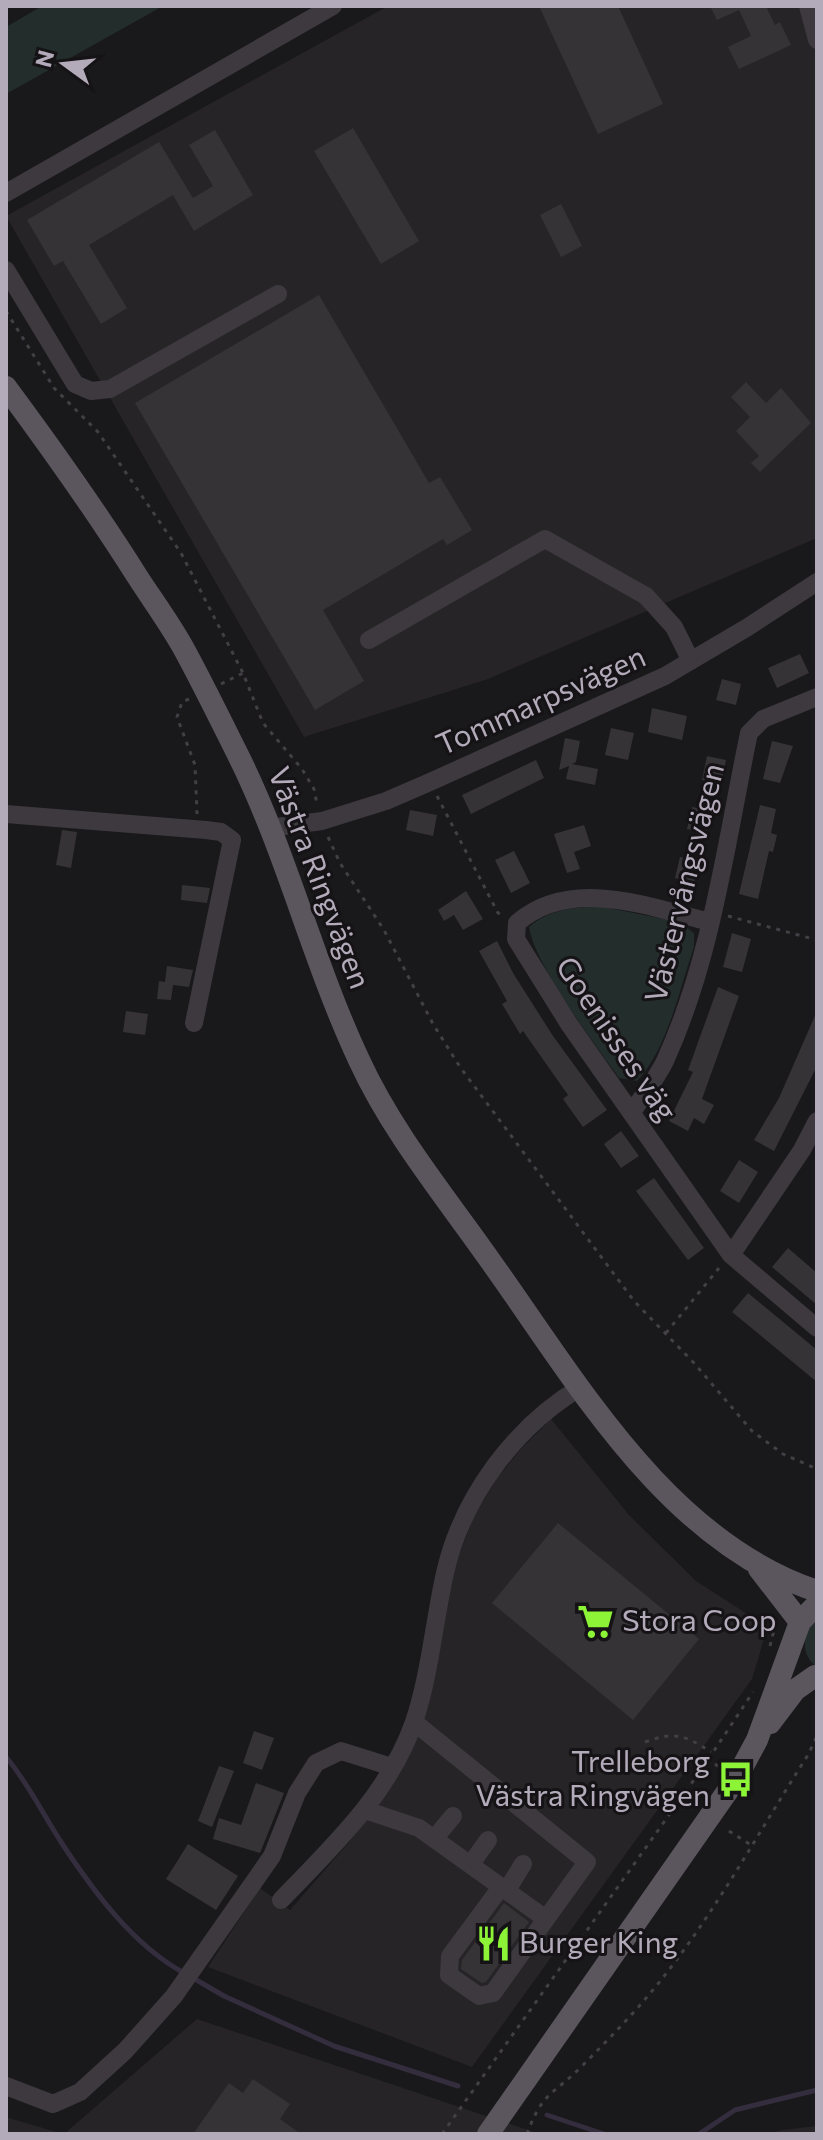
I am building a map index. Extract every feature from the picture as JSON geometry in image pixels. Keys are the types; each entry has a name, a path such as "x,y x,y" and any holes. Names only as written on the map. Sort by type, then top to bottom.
{"main road":[{"name":"Västra Ringvägen","path":"6,387 75,479 184,648 242,762 360,1063 400,1133 626,1450 673,1499 710,1531 751,1559 817,1591"},
{"name":"Västra Ringvägen","path":"751,1559 798,1629 801,1660 816,1676"},
{"path":"757,1740 798,1629 817,1604"},
{"path":"488,2134 717,1808 757,1740 795,1690 816,1676"}],"street":[{"path":"6,193 333,6"},
{"path":"808,6 817,40"},
{"path":"6,270 61,365 75,384 91,391 110,389 278,294"},
{"path":"369,640 545,539 646,596 674,627 691,661"},
{"name":"Tommarpsvägen","path":"269,828 324,828 430,782 665,676 817,582"},
{"name":"Västervångsvägen","path":"632,1112 664,1063 693,992 749,733 763,719 817,697"},
{"path":"6,814 197,829 221,832 232,840 194,1023"},
{"path":"517,923 529,913 555,902 589,896 711,917"},
{"name":"Goenisses väg","path":"517,923 516,939 569,1024 731,1255 817,1328"},
{"path":"731,1255 809,1154 817,1121"},
{"path":"281,1900 365,1810 392,1767 414,1722 446,1570 465,1515 491,1470 539,1417 581,1387"},
{"path":"414,1722 587,1862 493,1993 479,1996 449,1975 450,1956 523,1864"},
{"path":"6,2086 53,2104 80,2092 125,2051 204,1957 272,1856 297,1793 316,1763 341,1751 392,1767"},
{"path":"365,1810 419,1828 546,1919"},
{"path":"434,1839 453,1816"},
{"path":"471,1864 488,1840"}],"path":[{"path":"6,311 54,388 98,432 181,553 243,673 263,723 302,769 314,789 324,828 340,863 384,930 433,1024 460,1067 634,1301 752,1431 783,1454 817,1469"},
{"path":"197,829 195,765 177,717 182,702 243,673"},
{"path":"430,782 498,913 517,923"},
{"path":"711,917 817,940"},
{"path":"666,1333 731,1255"},
{"path":"442,2134 713,1753 755,1688"},
{"path":"645,1742 680,1735 713,1753"},
{"path":"527,2134 540,2103 588,2061 664,1976 697,1931 817,1736"},
{"path":"729,1831 751,1845"}],"shaded area":[{"path":"42,6 163,6 6,94 6,27"},
{"path":"388,6 817,6 817,538 488,679 304,737 6,216"},
{"path":"599,906 679,922 694,933 694,947 672,1018 657,1053 637,1081 619,1078 581,1025 542,963 529,927 553,913"},
{"path":"551,1419 629,1515 696,1581 752,1617 764,1639 752,1679 472,2067 208,1967 260,1888 290,1910 351,1840 400,1773 436,1664 454,1569 474,1516 498,1477"},
{"path":"817,1613 817,1668 807,1655 805,1641"},
{"path":"197,2019 540,2134 64,2134"},
{"path":"6,2117 63,2134 6,2134"},
{"path":"817,2126 817,2134 767,2134 782,2130"}],"building":[{"path":"539,6 618,6 663,104 598,134"},
{"path":"710,6 766,6 775,25 780,22 791,45 739,69 728,47 751,36 739,10 717,20"},
{"path":"353,128 419,241 381,264 314,151"},
{"path":"215,130 253,195 194,231 173,195 89,245 127,308 101,324 63,261 54,266 27,220 159,142 193,198 213,186 189,145"},
{"path":"561,204 582,246 561,257 540,215"},
{"path":"319,295 429,483 440,477 472,530 447,545 443,539 323,610 364,681 315,710 135,403"},
{"path":"746,382 766,403 781,388 811,423 760,472 751,463 759,456 736,431 750,417 731,397"},
{"path":"800,654 809,673 777,688 768,668"},
{"path":"722,679 741,684 736,705 716,700"},
{"path":"652,708 687,716 682,740 648,732"},
{"path":"611,728 634,733 628,760 605,755"},
{"path":"565,738 580,741 576,762 572,764 598,769 595,785 566,779 569,766 559,770"},
{"path":"772,741 793,746 780,783 763,779"},
{"path":"707,756 726,760 721,784 702,780"},
{"path":"536,760 544,778 471,814 462,795"},
{"path":"760,805 776,809 771,833 777,835 773,852 769,851 758,899 739,894"},
{"path":"692,807 711,811 706,833 687,829"},
{"path":"410,810 437,815 433,836 406,830"},
{"path":"584,825 591,846 574,852 580,869 567,873 554,834"},
{"path":"62,830 77,832 71,868 56,865"},
{"path":"514,851 530,883 511,893 495,860"},
{"path":"680,857 699,862 694,883 675,878"},
{"path":"182,885 210,888 207,903 181,900"},
{"path":"466,891 483,919 463,930 454,915 444,921 438,910"},
{"path":"732,933 751,939 742,972 723,967"},
{"path":"497,941 513,973 553,1036 607,1110 583,1127 563,1099 568,1095 523,1031 520,1034 502,1004 507,1001 479,951"},
{"path":"167,966 193,970 189,987 173,985 171,1000 157,999 159,981 165,982"},
{"path":"718,987 739,996 702,1099 714,1105 704,1124 694,1118 688,1131 669,1121 693,1072 688,1070"},
{"path":"126,1011 148,1014 145,1035 123,1032"},
{"path":"817,1011 817,1066 774,1151 754,1140 779,1098"},
{"path":"621,1131 639,1156 621,1168 604,1144"},
{"path":"739,1160 758,1172 739,1203 720,1191"},
{"path":"654,1178 704,1248 688,1260 636,1191"},
{"path":"788,1248 817,1273 817,1305 772,1267"},
{"path":"748,1293 817,1350 817,1382 732,1312"},
{"name":"Stora Coop","path":"558,1523 699,1639 633,1720 492,1603"},
{"path":"254,1731 274,1738 262,1770 243,1763"},
{"path":"219,1766 234,1771 212,1827 198,1821"},
{"path":"256,1783 284,1793 260,1853 213,1839 219,1818 241,1825"},
{"path":"188,1844 238,1876 216,1910 166,1879"},
{"name":"Burger King","path":"504,1903 529,1922 486,1982 482,1983 461,1969 462,1960"},
{"path":"253,2079 290,2104 280,2119 301,2134 193,2134 229,2083 243,2093"}],"waterway":[{"path":"6,1757 101,1899 131,1933 184,1973"},
{"path":"193,1978 224,1996 334,2046 458,2086"},
{"path":"699,2134 735,2110 817,2090"},
{"path":"547,2115 604,2134"}],"place":[{"name":"Stora Coop","path":"596,1621"},
{"name":"Trelleborg Västra Ringvägen","path":"736,1779"},
{"name":"Burger King","path":"493,1943"}]}
